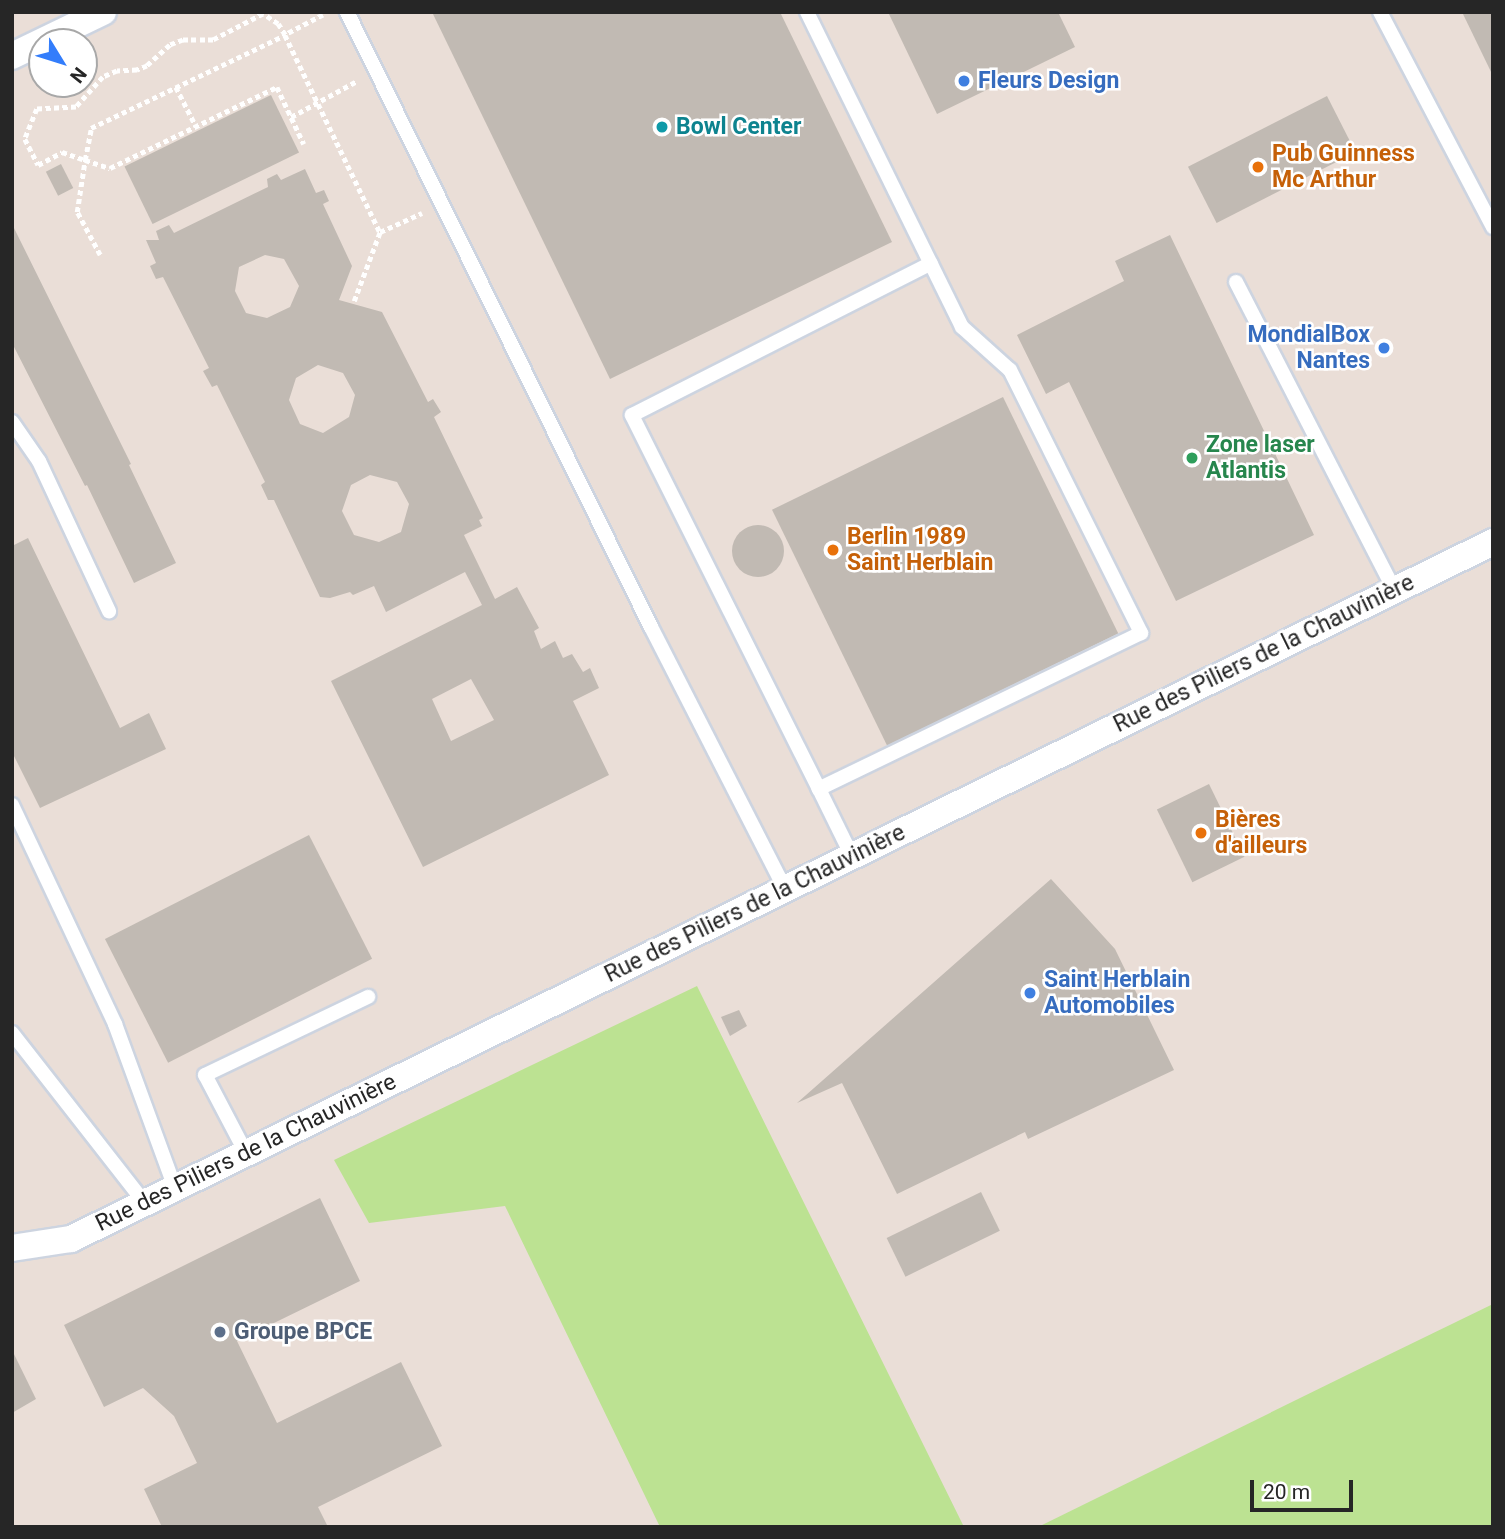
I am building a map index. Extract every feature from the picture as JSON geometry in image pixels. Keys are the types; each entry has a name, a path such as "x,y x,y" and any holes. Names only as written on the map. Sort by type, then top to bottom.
{"street":[{"path":"12,56 103,12"},
{"name":"Rue des Piliers de la Chauvinière","path":"12,1248 71,1239 1493,542"}],"lane":[{"path":"347,12 651,627 785,889"},
{"path":"807,12 962,327 1010,370 1142,633 819,789"},
{"path":"1381,12 1493,226"},
{"path":"852,856 632,415 931,264"},
{"path":"1236,282 1394,590"},
{"path":"12,422 39,461 109,611"},
{"path":"12,805 115,1024 175,1188"},
{"path":"246,1153 205,1075 368,997"},
{"path":"12,1033 145,1203"}],"path":[{"path":"100,256 77,212 91,128 329,12"},
{"path":"304,144 277,87 110,168 62,152 38,165 25,139 37,109 76,107 103,77 117,71 137,71 170,46 183,40 213,40 263,14 278,24 285,35 380,232"},
{"path":"291,117 376,71"},
{"path":"176,87 196,126"},
{"path":"354,301 380,232 442,204"}],"green space":[{"path":"697,986 964,1527 660,1527 505,1206 369,1223 334,1160"},
{"path":"1493,1304 1493,1527 1038,1527 1349,1374"}],"building":[{"name":"Bowl Center","path":"432,12 780,12 892,242 610,379"},
{"name":"Fleurs Design","path":"888,12 1058,12 1075,47 937,114"},
{"path":"1462,12 1493,12 1493,76"},
{"path":"271,95 299,153 153,224 124,166"},
{"path":"1327,96 1356,152 1217,223 1188,167"},
{"path":"61,164 73,188 58,196 46,172"},
{"path":"305,169 316,193 324,190 329,201 323,204 352,266 339,300 382,312 428,402 433,399 441,412 434,417 483,518 479,520 482,526 464,535 495,599 517,587 539,628 534,631 541,649 555,641 563,658 572,654 583,672 590,668 599,688 573,701 609,775 423,867 331,681 482,605 465,572 386,612 374,586 353,595 350,592 330,598 320,597 274,500 268,500 261,485 265,482 217,385 212,387 203,371 209,368 163,277 156,279 150,266 156,263 146,240 159,240 156,231 169,225 174,233 268,187 267,179 277,174 281,180","holes":["265,255 284,259 299,286 290,307 267,318 246,313 235,291 239,267","318,365 343,373 355,395 349,417 323,433 300,424 289,400 296,378","370,475 397,482 409,504 401,532 379,542 354,535 342,511 351,485","471,679 494,720 451,741 432,699"]},
{"path":"12,224 131,464 129,465 176,563 134,583 87,485 85,486 12,343"},
{"name":"Zone laser Atlantis","path":"1170,235 1314,535 1176,601 1069,382 1046,394 1017,335 1124,281 1115,261"},
{"path":"1003,397 1118,633 887,746 772,510"},
{"path":"758,525 768,527 776,533 782,541 782,561 776,569 768,575 758,577 748,575 740,569 734,561 732,551 734,541 740,533 748,527"},
{"path":"28,538 120,728 149,713 166,749 40,808 12,752 12,546"},
{"name":"Bières d'ailleurs","path":"1209,784 1245,857 1192,882 1157,809"},
{"path":"309,835 372,959 168,1063 105,939"},
{"name":"Saint Herblain Automobiles","path":"1051,879 1115,949 1174,1070 1028,1139 1025,1132 897,1194 842,1083 797,1103"},
{"path":"739,1010 747,1026 730,1036 721,1017"},
{"path":"981,1192 1000,1231 905,1277 887,1238"},
{"path":"320,1198 360,1281 237,1341 277,1423 401,1362 442,1446 318,1507 328,1527 162,1527 144,1489 197,1463 174,1416 143,1388 104,1407 64,1325"},
{"path":"12,1350 36,1399 12,1413"}],"place":[{"name":"Fleurs Design","path":"964,81"},
{"name":"Bowl Center","path":"662,127"},
{"name":"Pub Guinness Mc Arthur","path":"1258,167"},
{"name":"MondialBox Nantes","path":"1384,348"},
{"name":"Zone laser Atlantis","path":"1192,458"},
{"name":"Berlin 1989 Saint Herblain","path":"833,550"},
{"name":"Bières d'ailleurs","path":"1201,833"},
{"name":"Saint Herblain Automobiles","path":"1030,993"},
{"name":"Groupe BPCE","path":"220,1332"}]}
